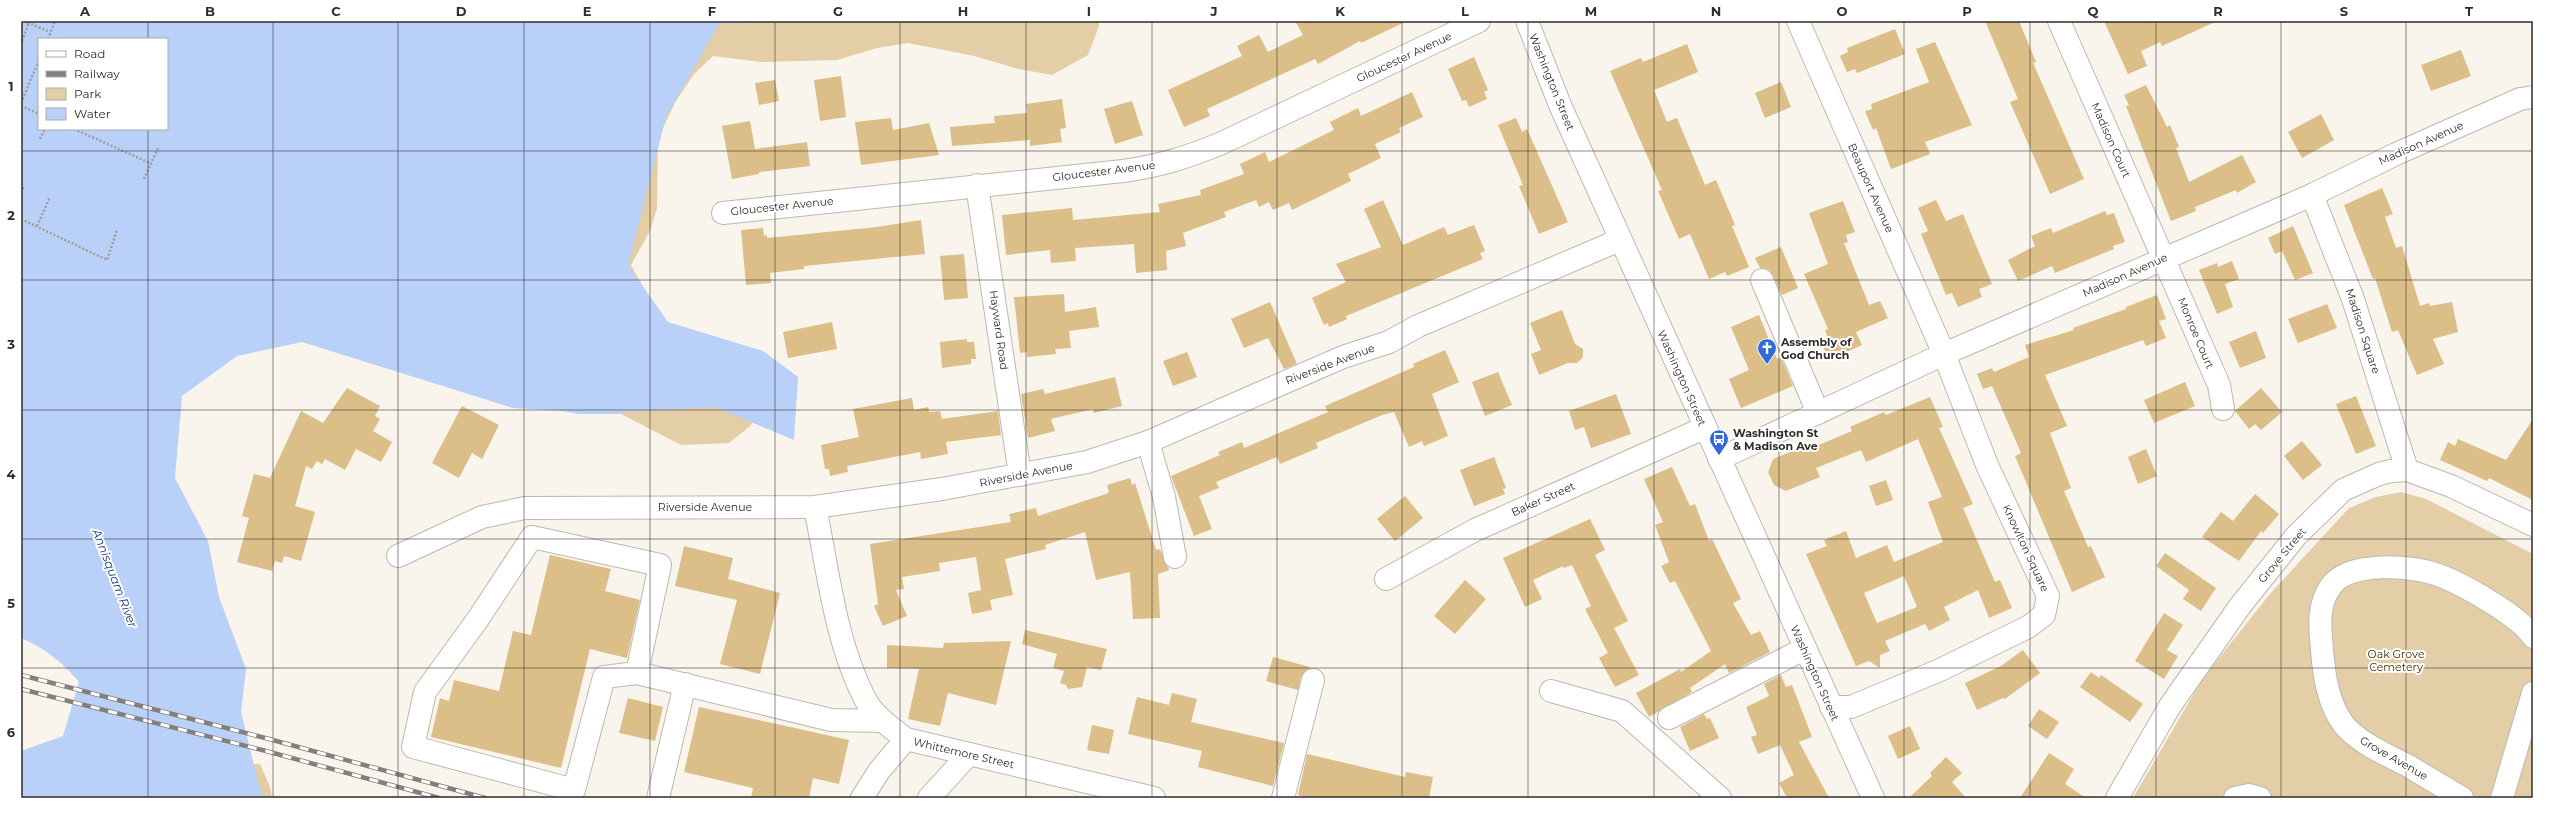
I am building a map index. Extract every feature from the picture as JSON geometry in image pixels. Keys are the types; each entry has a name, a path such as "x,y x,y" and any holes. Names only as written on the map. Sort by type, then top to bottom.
{"street":[{"name":"Gloucester Avenue","path":"723,213 1149,167 1188,157 1480,21"},
{"name":"Washington Street","path":"1527,21 1560,105 1704,428 1873,798"},
{"name":"Beauport Avenue","path":"1798,21 1944,354"},
{"name":"Madison Court","path":"2059,21 2164,258"},
{"name":"Madison Avenue","path":"1719,459 1944,354 2312,195 2396,154 2520,99 2533,97"},
{"name":"Hayward Road","path":"978,185 1020,475"},
{"name":"Madison Square","path":"2312,195 2353,299 2407,470"},
{"name":"Riverside Avenue","path":"398,556 482,517 525,508 815,507 942,489 1087,462 1148,442 1336,360 1389,342 1418,326 1608,246 1620,238"},
{"name":"Monroe Court","path":"2164,258 2202,349 2219,385 2223,409"},
{"path":"1762,280 1818,413"},
{"name":"Knowlton Square","path":"1831,707 1851,707 1940,670 2028,628 2044,615 2048,596 1987,465 1944,354"},
{"name":"Baker Street","path":"1386,579 1475,530 1704,428"},
{"path":"1148,442 1164,496 1175,557"},
{"name":"Grove Street","path":"2117,798 2170,706 2240,606 2296,536 2343,490 2385,472 2407,470 2451,486 2533,525"},
{"name":"Whittemore Street","path":"815,507 843,643 866,700 883,721 906,740 1154,798"},
{"path":"636,673 660,565 532,537 425,692 413,747 574,790 604,677 636,673 831,720 883,721"},
{"name":"Grove Avenue","path":"2462,798 2357,736 2344,724 2336,710 2324,672 2320,618 2326,594 2332,584 2344,576 2359,570 2382,568 2416,569 2437,574 2491,602 2525,627 2533,637"},
{"path":"1669,718 1804,649"},
{"path":"1283,798 1313,680"},
{"path":"658,798 685,684"},
{"path":"1551,691 1622,711 1720,798"},
{"path":"2502,798 2533,693"},
{"path":"862,798 879,771 906,740"},
{"path":"929,798 969,754"},
{"path":"2235,798 2249,796 2260,798"}],"path":[{"path":"24,21 50,32"},
{"path":"48,38 55,21"},
{"path":"22,41 29,23"},
{"path":"38,62 21,104 38,113"},
{"path":"40,139 44,130"},
{"path":"76,130 150,162"},
{"path":"144,179 150,162 159,146"},
{"path":"21,193 24,186"},
{"path":"37,226 50,197"},
{"path":"21,219 107,260 117,230"}],"green space":[{"path":"265,21 1099,21 1099,26 1088,55 1052,75 1019,69 974,56 908,43 877,48 837,60 761,62 713,56 694,74 676,101 658,138 657,208 650,231 631,265 641,283 660,351 763,409 749,427 729,443 681,445 621,414 618,363"},
{"name":"Oak Grove Cemetery","path":"2401,492 2426,499 2533,554 2533,798 2133,798 2203,678 2270,594 2349,508 2376,497"},
{"path":"235,764 260,764 270,787 272,798 231,798"}],"water":[{"name":"Annisquam River","path":"21,21 796,21 719,24 666,117 628,265 668,322 763,351 798,377 794,440 715,407 621,412 621,414 578,414 563,411 513,408 302,342 237,356 182,396 175,478 208,541 219,597 246,669 241,712 262,798 21,798 21,751 63,736 79,682 53,657 21,638"}],"building":[{"path":"1295,21 1407,21 1361,43 1360,41 1318,64 1315,59 1207,109 1210,116 1184,127 1168,90 1242,56 1237,46 1259,35 1268,52 1303,35"},
{"path":"1985,21 2019,21 2036,62 2033,63 2084,179 2050,194 2010,102 2018,99"},
{"path":"2104,21 2217,21 2162,46 2160,42 2141,51 2147,66 2128,74"},
{"path":"1895,29 1905,54 1857,73 1855,69 1847,72 1840,56 1848,52 1847,48"},
{"path":"1935,42 1972,125 1925,142 1930,154 1891,169 1876,128 1873,130 1865,111 1872,109 1871,104 1929,82 1916,49"},
{"path":"1687,44 1698,72 1654,90 1667,122 1677,118 1705,185 1716,180 1735,225 1732,226 1749,267 1727,276 1725,272 1709,279 1690,234 1679,239 1658,191 1662,190 1610,71 1641,58 1643,62"},
{"path":"2461,50 2471,76 2431,91 2421,65"},
{"path":"1474,57 1488,90 1484,92 1487,99 1469,107 1466,100 1462,101 1448,69"},
{"path":"841,76 846,117 820,121 814,80"},
{"path":"775,80 779,101 759,105 755,83"},
{"path":"1781,82 1791,107 1765,118 1755,93"},
{"path":"2146,85 2167,127 2170,125 2179,147 2176,148 2189,182 2242,155 2256,182 2237,193 2236,190 2195,207 2196,211 2171,221 2126,106 2129,105 2124,95"},
{"path":"1412,92 1423,117 1399,128 1401,132 1375,144 1381,158 1348,174 1351,181 1292,210 1289,203 1273,210 1269,202 1259,207 1256,200 1224,212 1226,217 1183,233 1186,246 1166,251 1167,270 1136,273 1134,244 1075,248 1076,261 1051,263 1050,250 1006,255 1002,215 1072,208 1073,220 1160,212 1158,204 1201,195 1200,190 1244,174 1240,164 1265,152 1269,162 1334,130 1330,122 1358,108 1361,116"},
{"path":"1062,99 1066,128 1060,129 1062,142 1030,146 1030,140 952,146 950,127 995,123 994,116 1027,113 1026,104"},
{"path":"1132,101 1143,135 1115,144 1104,109"},
{"path":"2321,114 2334,140 2302,158 2288,132"},
{"path":"891,118 893,130 929,123 939,155 861,165 855,122"},
{"path":"1516,118 1522,132 1527,129 1568,222 1539,234 1519,186 1523,185 1498,125"},
{"path":"750,121 755,149 807,142 810,166 759,172 759,174 732,179 722,126"},
{"path":"2382,188 2393,214 2385,217 2396,248 2402,246 2420,306 2429,303 2430,306 2452,302 2458,332 2433,339 2444,364 2417,375 2398,330 2392,332 2375,278 2373,279 2344,205"},
{"path":"1383,200 1403,245 1444,227 1448,235 1474,225 1485,251 1480,253 1483,259 1346,316 1347,319 1329,327 1328,323 1324,325 1312,298 1346,282 1336,264 1381,247 1364,209"},
{"path":"1936,200 1946,221 1963,214 1992,284 1979,289 1982,297 1958,307 1952,293 1946,295 1921,234 1928,231 1918,208"},
{"path":"1843,201 1855,232 1846,235 1848,242 1844,243 1869,305 1880,301 1888,318 1856,332 1862,345 1829,360 1821,342 1828,339 1825,330 1828,329 1804,274 1828,264 1809,213"},
{"path":"2105,211 2107,215 2114,213 2125,242 2113,246 2114,249 2055,273 2052,266 2018,281 2008,260 2035,246 2031,236 2051,228 2053,233"},
{"path":"921,220 925,254 804,266 804,269 770,273 771,283 746,285 741,230 763,228 764,236 767,235 767,238 877,227"},
{"path":"2293,226 2313,273 2295,280 2282,251 2275,254 2268,238"},
{"path":"1781,247 1798,288 1782,295 1773,275 1769,270 1760,268 1755,258"},
{"path":"964,254 968,298 944,300 940,256"},
{"path":"2232,261 2239,279 2225,284 2233,307 2217,314 2199,270 2217,263 2218,267"},
{"path":"1064,294 1065,312 1096,307 1099,327 1069,331 1071,348 1055,349 1056,354 1027,357 1027,352 1020,353 1014,297"},
{"path":"2157,295 2166,319 2159,321 2166,338 2146,346 2143,340 2045,375 2067,426 2050,433 2071,488 2064,491 2088,547 2091,546 2105,577 2072,592 2015,456 2021,453 1992,386 1983,389 1977,374 1992,368 1994,372 2029,357 2025,345 2074,330 2073,328 2126,309 2126,307"},
{"path":"1270,302 1297,364 1284,369 1268,338 1244,348 1231,319"},
{"path":"2327,304 2337,328 2298,343 2288,319"},
{"path":"1562,310 1575,344 1583,349 1583,357 1577,363 1568,363 1539,375 1531,354 1541,350 1530,323"},
{"name":"Assembly of God Church","path":"1759,315 1777,359 1781,357 1793,386 1741,408 1729,379 1749,370 1731,327"},
{"path":"832,322 837,349 788,358 783,332"},
{"path":"2256,331 2266,358 2240,368 2229,342"},
{"path":"967,339 967,342 974,342 976,359 971,359 971,364 942,368 940,342"},
{"path":"1445,350 1459,382 1432,394 1448,436 1424,446 1422,441 1409,447 1394,412 1382,415 1316,443 1318,448 1280,464 1277,457 1216,482 1219,488 1199,496 1212,529 1194,536 1171,476 1220,455 1218,452 1242,442 1244,448 1328,412 1325,406 1414,367 1413,364"},
{"path":"1187,352 1197,377 1173,386 1163,361"},
{"path":"1498,372 1512,405 1485,416 1472,382"},
{"path":"1115,377 1122,406 1094,413 1093,409 1051,419 1055,431 1028,438 1021,394 1043,389 1045,394"},
{"path":"2185,382 2195,406 2154,423 2144,400"},
{"path":"347,388 380,406 375,416 380,419 373,431 392,442 381,462 356,449 345,470 325,459 322,464 317,461 312,469 306,466 295,506 315,512 301,561 284,556 282,563 275,561 272,571 237,562 249,518 242,516 254,474 270,478 301,411 323,423"},
{"path":"2261,388 2282,412 2261,430 2255,424 2249,429 2235,411"},
{"path":"1616,394 1631,434 1591,448 1584,427 1575,430 1569,411"},
{"path":"2356,396 2376,446 2356,454 2336,404"},
{"path":"1930,397 1943,427 1939,428 1973,504 1963,508 1995,582 2000,580 2012,608 1989,618 1978,590 1944,607 1950,620 1929,631 1925,624 1885,641 1890,651 1880,655 1880,668 1869,661 1856,666 1806,554 1827,546 1824,540 1846,531 1856,558 1887,545 1894,562 1943,542 1928,502 1942,497 1918,439 1866,462 1861,450 1816,468 1820,477 1786,491 1774,485 1768,472 1773,459 1807,445 1809,449 1852,431 1850,427 1884,412 1886,415","holes":["1904,576 1917,607 1877,623 1864,593"]},
{"path":"912,398 914,410 928,407 929,412 940,411 942,419 998,411 1001,435 946,442 948,454 921,459 920,452 847,466 848,472 830,476 829,469 825,469 821,445 859,437 853,409"},
{"path":"462,406 499,425 482,459 472,453 459,478 432,463"},
{"path":"2533,419 2533,500 2489,478 2487,481 2440,460 2448,442 2455,446 2458,439 2506,460"},
{"path":"2302,441 2322,465 2303,480 2284,456"},
{"path":"2146,449 2157,476 2138,484 2128,457"},
{"path":"1494,457 1506,488 1503,489 1505,494 1474,506 1460,470"},
{"path":"1672,467 1690,506 1695,504 1709,541 1712,539 1741,599 1733,603 1751,635 1760,631 1770,652 1729,673 1725,664 1690,688 1692,692 1649,717 1636,693 1680,669 1681,672 1711,651 1675,581 1670,583 1661,566 1669,562 1655,525 1663,522 1644,479"},
{"path":"1130,478 1132,485 1135,483 1156,550 1160,549 1169,570 1158,574 1160,618 1133,619 1130,572 1096,580 1085,532 1045,545 1046,549 1005,559 1013,595 990,600 992,610 972,614 968,593 981,590 976,557 939,563 940,571 902,577 904,589 896,590 907,616 883,626 874,606 878,604 870,544 1011,522 1009,514 1036,508 1038,516 1106,494 1109,492 1107,485"},
{"path":"1886,480 1893,500 1876,506 1869,486"},
{"path":"2255,494 2279,514 2263,533 2261,531 2239,561 2202,537 2221,512 2233,521"},
{"path":"1405,496 1423,518 1395,541 1377,519"},
{"path":"1590,519 1605,550 1595,555 1628,621 1614,628 1639,675 1615,687 1599,658 1608,653 1585,609 1591,606 1572,565 1564,568 1563,566 1533,580 1542,599 1525,607 1503,558"},
{"path":"684,546 733,558 728,579 780,593 760,674 720,664 737,600 675,586"},
{"path":"2165,553 2216,588 2201,611 2183,599 2189,590 2156,566"},
{"path":"550,555 611,569 605,591 640,600 627,658 590,649 561,768 431,737 440,698 449,701 454,680 499,691 513,631 531,635"},
{"path":"1465,580 1486,599 1455,634 1434,616"},
{"path":"2164,613 2183,625 2167,650 2178,656 2164,679 2135,661"},
{"path":"1025,630 1107,649 1101,670 1087,667 1082,687 1068,689 1066,685 1060,683 1064,671 1053,668 1057,654 1022,644"},
{"path":"1011,641 996,705 948,693 940,726 908,719 919,669 887,668 887,645 943,648 944,643"},
{"path":"2023,650 2040,673 2005,699 2003,698 1977,710 1965,683 2001,666"},
{"path":"1273,657 1310,667 1301,677 1298,690 1266,681"},
{"path":"2091,672 2099,678 2101,675 2143,704 2130,722 2080,687"},
{"path":"1781,675 1786,687 1792,685 1812,737 1799,742 1829,798 1787,798 1779,783 1794,775 1780,745 1758,754 1751,737 1757,735 1746,707 1769,696 1764,684"},
{"path":"1172,693 1197,699 1191,722 1284,743 1273,786 1198,767 1202,751 1128,734 1137,697 1169,705"},
{"path":"628,698 663,707 655,741 619,733"},
{"path":"699,707 849,740 839,784 813,778 809,798 751,798 753,788 684,772"},
{"path":"2039,709 2059,722 2047,739 2028,726"},
{"path":"1704,714 1707,719 1710,718 1719,738 1690,751 1680,727"},
{"path":"1092,725 1114,730 1109,754 1087,750"},
{"path":"1910,726 1920,749 1898,759 1888,736"},
{"path":"2049,753 2074,769 2065,784 2086,798 2020,798"},
{"path":"1307,754 1405,777 1406,772 1433,777 1429,798 1309,798 1298,795"},
{"path":"1946,757 1962,773 1952,782 1966,798 1909,798 1932,776 1930,773"}],"railway":[{"path":"21,675 269,739 485,798"},
{"path":"21,689 266,751 439,798"}],"place":[{"name":"Assembly of God Church","path":"1767,365"},
{"name":"Washington St & Madison Ave","path":"1719,456"}]}
